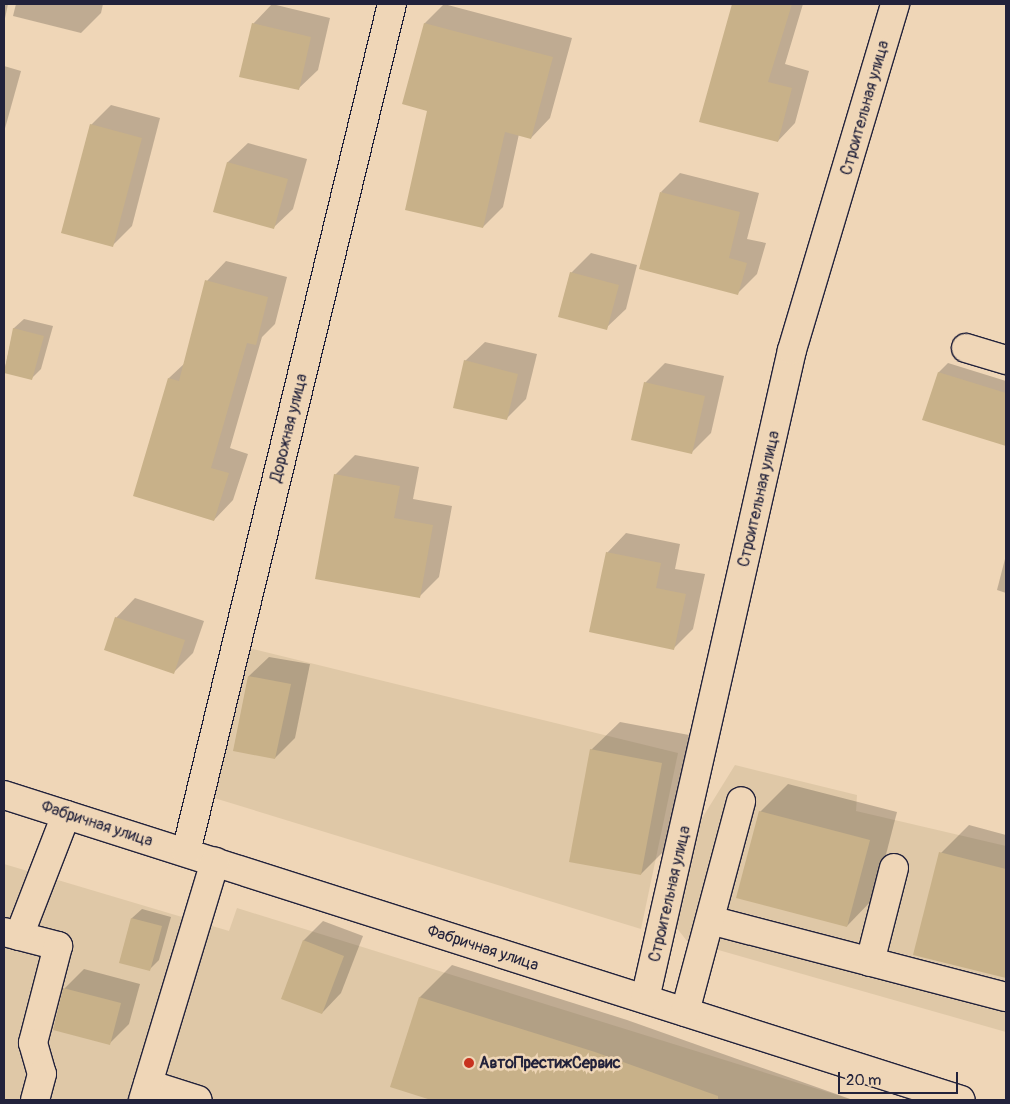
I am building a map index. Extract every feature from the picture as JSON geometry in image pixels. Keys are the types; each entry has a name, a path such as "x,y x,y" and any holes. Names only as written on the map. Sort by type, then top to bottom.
{"street":[{"name":"Дорожная улица","path":"186,852 392,4"},
{"name":"Строительная улица","path":"645,999 792,350 895,4"},
{"path":"966,348 1006,360"},
{"name":"Фабричная улица","path":"4,795 962,1100"},
{"path":"685,1012 741,801"},
{"path":"35,1100 42,1074 33,1043 58,946 11,934 66,814"},
{"path":"198,1100 145,1092 215,862"},
{"path":"870,962 894,868"},
{"path":"710,920 1006,997"}],"shaded area":[{"path":"249,648 678,753 641,929 211,797"},
{"path":"735,765 857,795 856,811 1006,846 1006,1032 687,941 672,922 696,828"},
{"path":"4,864 229,931 237,908 853,1100 4,1100"}],"building":[{"path":"732,4 792,4 768,82 792,88 778,142 699,122"},
{"path":"252,23 311,37 299,90 239,77"},
{"path":"424,23 553,57 531,139 505,132 483,228 405,210 427,111 402,104"},
{"path":"90,124 142,138 113,247 61,233"},
{"path":"227,162 288,179 274,229 213,212"},
{"path":"660,192 740,212 729,258 747,263 738,295 639,269"},
{"path":"570,272 619,285 607,330 558,317"},
{"path":"205,280 268,297 256,345 247,343 211,468 229,473 214,521 133,496 168,378 179,381"},
{"path":"13,328 44,336 32,380 4,373"},
{"path":"464,360 518,374 507,420 453,408"},
{"path":"938,372 1006,393 1006,446 922,420"},
{"path":"644,382 705,396 692,454 631,440"},
{"path":"334,474 400,486 394,518 433,525 420,598 315,579"},
{"path":"606,552 661,563 656,588 686,594 674,650 589,632"},
{"path":"115,617 185,640 174,674 104,650"},
{"path":"248,676 291,684 275,759 233,751"},
{"path":"590,749 662,763 641,875 569,862"},
{"path":"759,811 870,840 847,927 736,898"},
{"path":"939,852 1006,869 1006,978 913,955"},
{"path":"131,918 162,926 150,971 119,963"},
{"path":"303,940 344,956 322,1014 281,999"},
{"path":"63,988 121,1003 110,1045 53,1030"},
{"name":"АвтоПрестижСервис","path":"419,997 595,1052 718,1096 718,1100 431,1100 390,1087"}],"place":[{"name":"АвтоПрестижСервис","path":"469,1063"}]}
